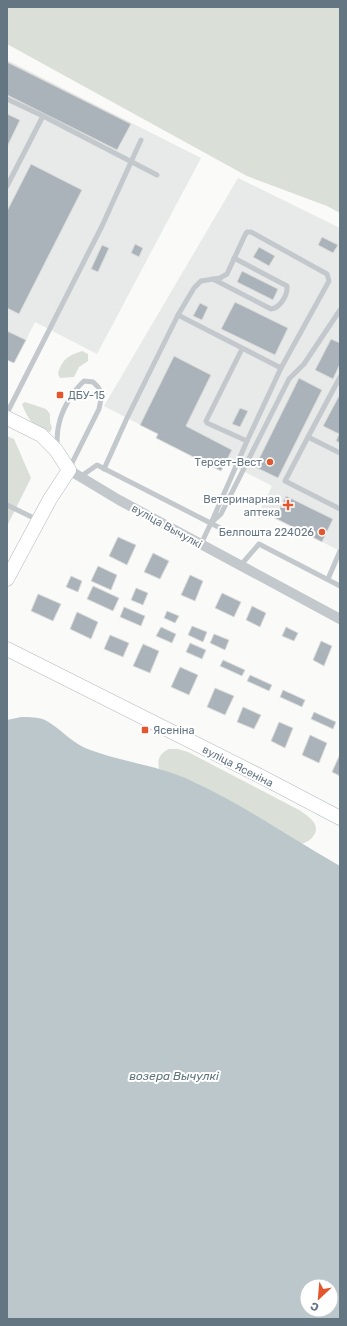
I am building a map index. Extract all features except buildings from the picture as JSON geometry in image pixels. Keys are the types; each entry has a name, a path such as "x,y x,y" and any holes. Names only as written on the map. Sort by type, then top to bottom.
{"street":[{"name":"вуліца Вычулкі","path":"7,418 41,435 56,450 74,473 119,500 340,619"},
{"path":"7,579 39,521 74,473"},
{"name":"вуліца Ясеніна","path":"7,649 262,777 340,818"}],"lane":[{"path":"7,99 157,175"},
{"path":"7,186 42,116"},
{"path":"7,413 102,226 141,140"},
{"path":"104,469 127,418 178,316 194,288 201,281 214,280 227,274 247,232 251,232 328,274 329,281 281,368 201,544"},
{"path":"214,280 271,309 280,305 287,290 287,286 234,258"},
{"path":"211,523 221,514 289,379 304,364 340,310"},
{"path":"178,316 281,368"},
{"path":"242,349 206,421 207,423 247,442"},
{"path":"340,377 285,481 340,509"},
{"path":"56,450 59,423 69,400 76,388 84,381 93,382 102,394 99,409 74,473"},
{"path":"308,436 340,453"},
{"path":"74,473 97,465 230,533"},
{"path":"7,505 39,521"},
{"path":"240,566 259,544 340,586"},
{"path":"328,579 340,551"}],"shaded area":[{"path":"7,7 340,7 340,213 327,206 247,176 7,44"},
{"path":"7,60 201,158 97,354 35,322 26,340 7,331"},
{"path":"238,178 340,228 340,551 260,510 272,486 226,462 221,471 156,438 158,434 104,406"},
{"path":"82,351 88,354 88,361 79,367 74,377 60,378 58,374 64,361"},
{"path":"25,402 46,409 50,414 52,428 50,432 36,426 29,419 22,404"},
{"path":"7,436 14,439 31,478 7,526"},
{"path":"169,749 178,749 188,752 299,810 310,818 315,824 316,831 314,835 309,841 301,844 210,790 192,781 159,769 158,762 160,757 163,752"}],"water":[{"name":"возера Вычулкі","path":"21,717 33,717 45,720 85,748 112,757 166,771 211,790 340,866 340,1319 7,1319 7,720"}],"place":[{"name":"ДБУ-15","path":"60,395"},
{"name":"Терсет-Вест","path":"270,462"},
{"name":"Ветеринарная аптека","path":"288,505"},
{"name":"Белпошта 224026","path":"322,532"},
{"name":"Ясеніна","path":"145,730"}]}
